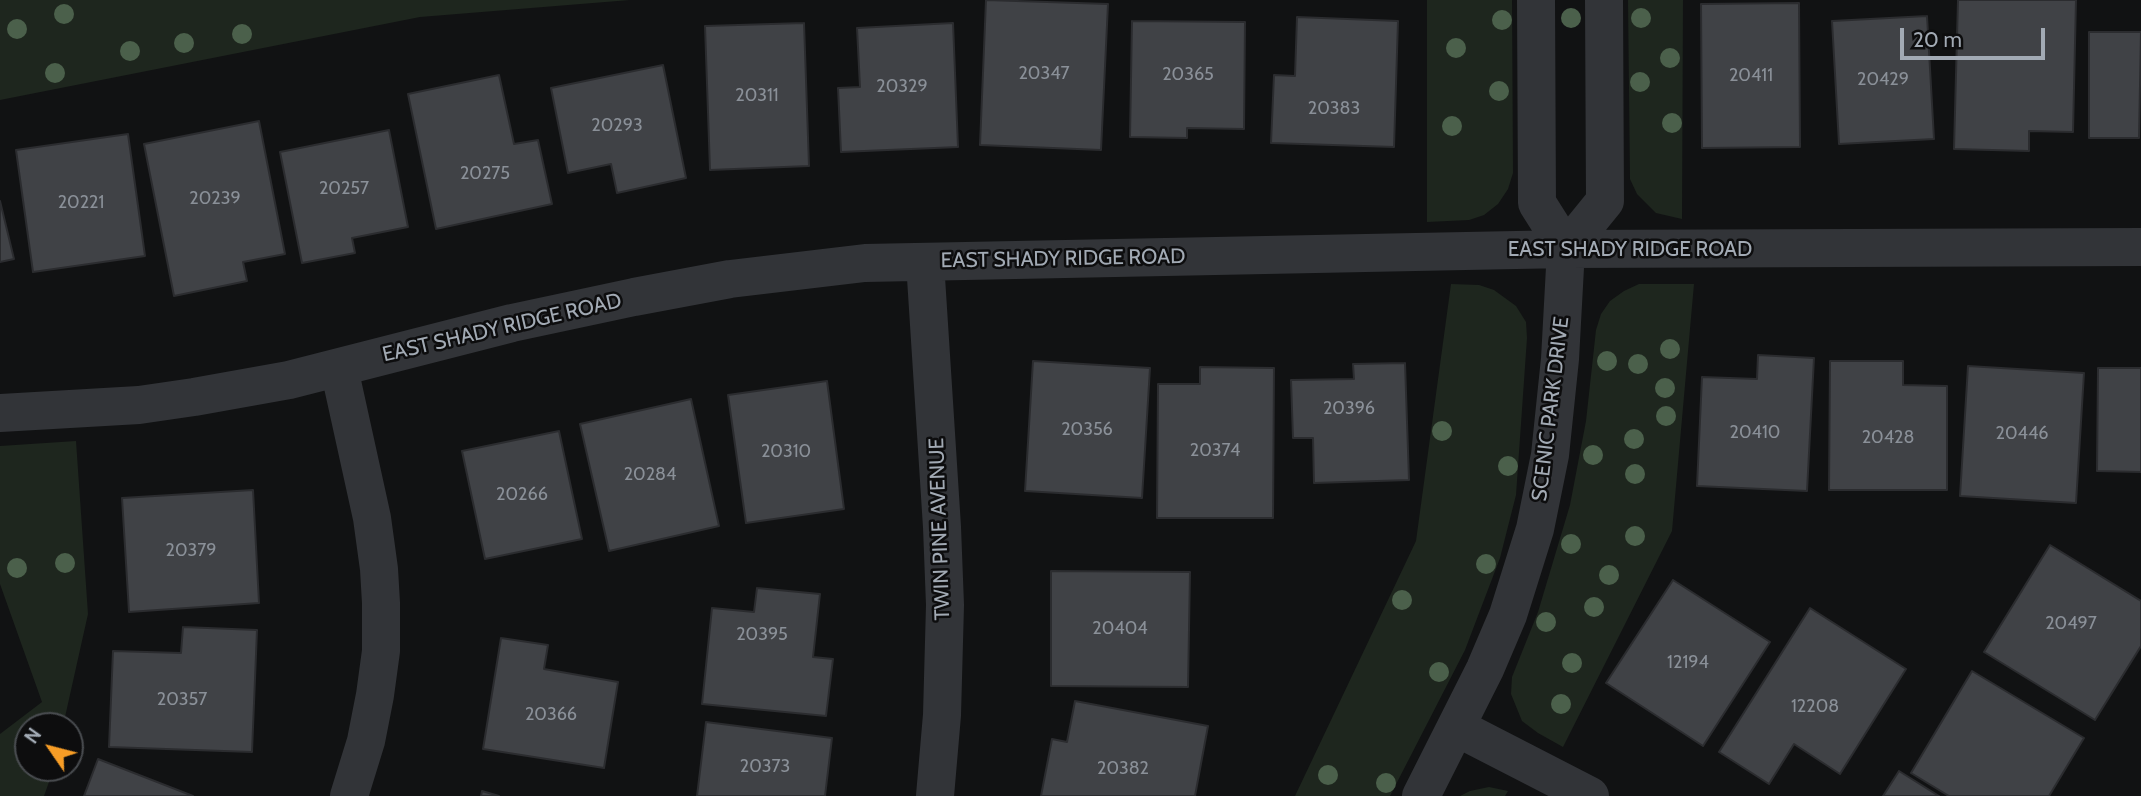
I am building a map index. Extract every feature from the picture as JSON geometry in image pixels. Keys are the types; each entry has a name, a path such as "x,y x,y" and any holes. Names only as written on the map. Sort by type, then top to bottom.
{"street":[{"path":"1536,0 1537,203 1566,249 1605,201 1604,0"},
{"name":"EAST SHADY RIDGE ROAD","path":"0,413 176,400 275,383 525,320 683,288 840,266 1566,249 2141,247"},
{"name":"SCENIC PARK DRIVE","path":"1421,796 1502,631 1521,580 1537,521 1547,475 1555,410 1566,249"},
{"name":"TWIN PINE AVENUE","path":"925,262 945,605 942,715 935,796"},
{"path":"339,368 371,510 381,603 381,651 373,710 348,796"},
{"path":"1456,727 1590,796"}],"shaded area":[{"path":"0,0 630,0 420,17 0,100"},
{"path":"1427,0 1512,0 1513,173 1508,189 1498,204 1484,215 1469,220 1427,222"},
{"path":"1628,0 1683,0 1682,219 1656,213 1637,194 1630,179"},
{"path":"1451,284 1479,285 1494,290 1516,306 1526,322 1516,495 1500,558 1465,650 1390,796 1295,796 1416,541"},
{"path":"1639,284 1694,284 1672,531 1563,747 1522,721 1511,694 1512,677 1538,612 1570,505 1586,421 1596,330 1601,314 1610,301"},
{"path":"76,441 88,614 66,712 29,712 42,702 0,584 0,446"},
{"path":"14,723 14,782 49,782 44,796 0,796 0,734"},
{"path":"1489,787 1508,791 1505,796 1460,796 1470,791"}],"building":[{"path":"986,0 1108,4 1101,150 980,145"},
{"path":"1958,0 2076,0 2073,132 2029,131 2029,151 1954,149"},
{"path":"1799,3 1800,147 1702,148 1701,4"},
{"path":"1927,16 1934,139 1839,144 1832,21"},
{"path":"1297,17 1398,21 1394,147 1271,143 1274,75 1295,76"},
{"path":"1132,21 1245,22 1244,129 1187,128 1187,138 1130,137"},
{"path":"804,23 809,166 710,170 705,26"},
{"path":"953,23 958,147 841,152 838,88 860,87 857,28"},
{"path":"2089,32 2141,32 2139,138 2089,138"},
{"path":"663,65 686,178 617,193 611,164 568,173 551,88"},
{"path":"499,75 514,144 538,140 552,204 436,229 408,94"},
{"path":"259,121 285,254 243,262 247,281 174,296 144,144"},
{"path":"389,130 408,227 352,238 355,253 302,263 280,152"},
{"path":"128,134 145,256 33,272 16,150"},
{"path":"0,201 14,259 0,262"},
{"path":"1758,355 1814,358 1807,491 1697,486 1702,377 1757,379"},
{"path":"1033,361 1150,368 1142,498 1025,491"},
{"path":"1830,361 1903,361 1903,385 1947,386 1947,490 1829,490"},
{"path":"1405,363 1409,480 1314,483 1313,438 1293,438 1291,380 1354,379 1353,364"},
{"path":"1968,366 2084,373 2076,503 1960,496"},
{"path":"1200,367 1274,368 1273,518 1157,518 1158,384 1200,384"},
{"path":"2098,368 2141,368 2141,472 2097,471"},
{"path":"827,381 844,509 746,523 728,395"},
{"path":"691,399 719,526 609,551 580,424"},
{"path":"559,431 582,539 485,559 462,451"},
{"path":"253,490 259,603 129,612 122,498"},
{"path":"2050,545 2141,601 2141,646 2095,720 1984,652"},
{"path":"1051,571 1190,572 1188,687 1051,686"},
{"path":"1673,580 1770,642 1703,746 1606,683"},
{"path":"757,588 820,594 813,657 833,659 826,716 702,704 712,608 754,612"},
{"path":"1810,608 1906,669 1840,774 1794,744 1769,784 1719,752"},
{"path":"183,627 257,630 252,752 109,747 113,651 181,653"},
{"path":"501,638 548,645 544,669 618,682 604,768 483,749"},
{"path":"1972,671 2084,738 2049,796 1949,796 1911,773"},
{"path":"1075,701 1208,726 1195,796 1041,796 1052,739 1067,742"},
{"path":"706,722 832,738 825,796 697,796"},
{"path":"98,759 193,796 84,796"},
{"path":"1899,771 1939,796 1883,796"},
{"path":"482,791 499,796 481,796"}]}
